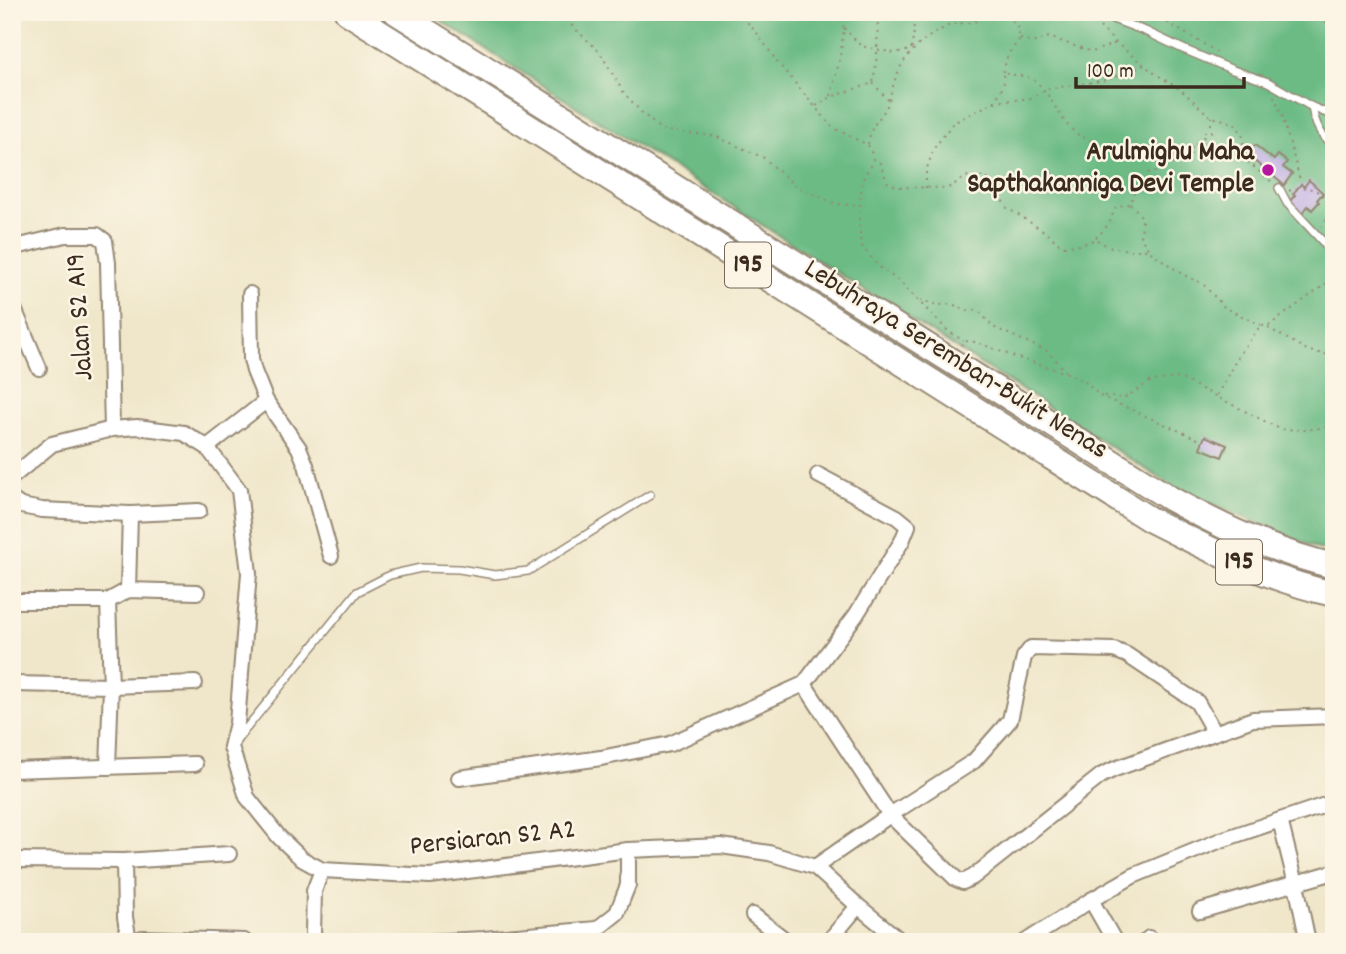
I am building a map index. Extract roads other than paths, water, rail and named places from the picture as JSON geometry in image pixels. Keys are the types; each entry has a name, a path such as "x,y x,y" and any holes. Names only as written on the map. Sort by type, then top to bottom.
{"highway":[{"name":"Lebuhraya Seremban-Bukit Nenas","path":"347,12 1149,519 1207,548 1272,575 1334,594"},
{"name":"Lebuhraya Seremban-Bukit Nenas","path":"396,12 1171,499 1255,542 1332,565"}],"street":[{"name":"Jalan S2 A19","path":"12,248 65,235 97,235 105,241 112,429"},
{"path":"250,294 251,359 254,371 266,401 299,448 331,556"},
{"path":"12,304 39,368"},
{"path":"207,447 266,401"},
{"path":"12,477 52,443 112,429 137,427 184,433 207,447 239,490 249,573 237,723 231,747 247,797 279,837 302,859 322,870 314,891 313,933 317,942"},
{"path":"459,778 601,758 670,744 804,684 856,615 902,541 908,526 897,517 818,475"},
{"path":"12,500 31,509 130,514 199,512"},
{"path":"128,590 130,514"},
{"path":"12,601 108,601 128,590 197,592"},
{"path":"108,601 111,685 108,767"},
{"path":"815,867 974,761 1010,720 1024,657 1031,648 1114,650 1127,655 1197,702 1214,732"},
{"path":"12,684 195,682"},
{"path":"804,684 890,816 956,879 963,881 973,877 1102,775 1115,769 1253,719 1334,716"},
{"path":"12,770 195,764"},
{"path":"1025,942 1133,876 1221,840 1334,803"},
{"path":"1280,820 1308,942"},
{"name":"Persiaran S2 A2","path":"322,870 430,876 628,850 721,846 769,853 815,867 902,942"},
{"path":"426,942 484,940 597,929 617,913 628,884 628,850"},
{"path":"12,860 124,861 229,854"},
{"path":"124,861 125,917 131,942 142,938 244,941"},
{"path":"1200,911 1334,872"},
{"path":"1091,900 1115,942"},
{"path":"828,942 858,906"},
{"path":"753,915 788,942"}],"lane":[{"path":"1093,16 1145,31 1233,70 1268,82 1334,116"},
{"path":"1312,107 1324,138 1334,147"},
{"path":"1281,192 1287,203 1325,244 1334,265"},
{"path":"231,747 357,592 390,575 421,568 459,569 495,575 528,571 650,495"}],"place":[{"name":"Arulmighu Maha Sapthakanniga Devi Temple","path":"1268,170"}]}
